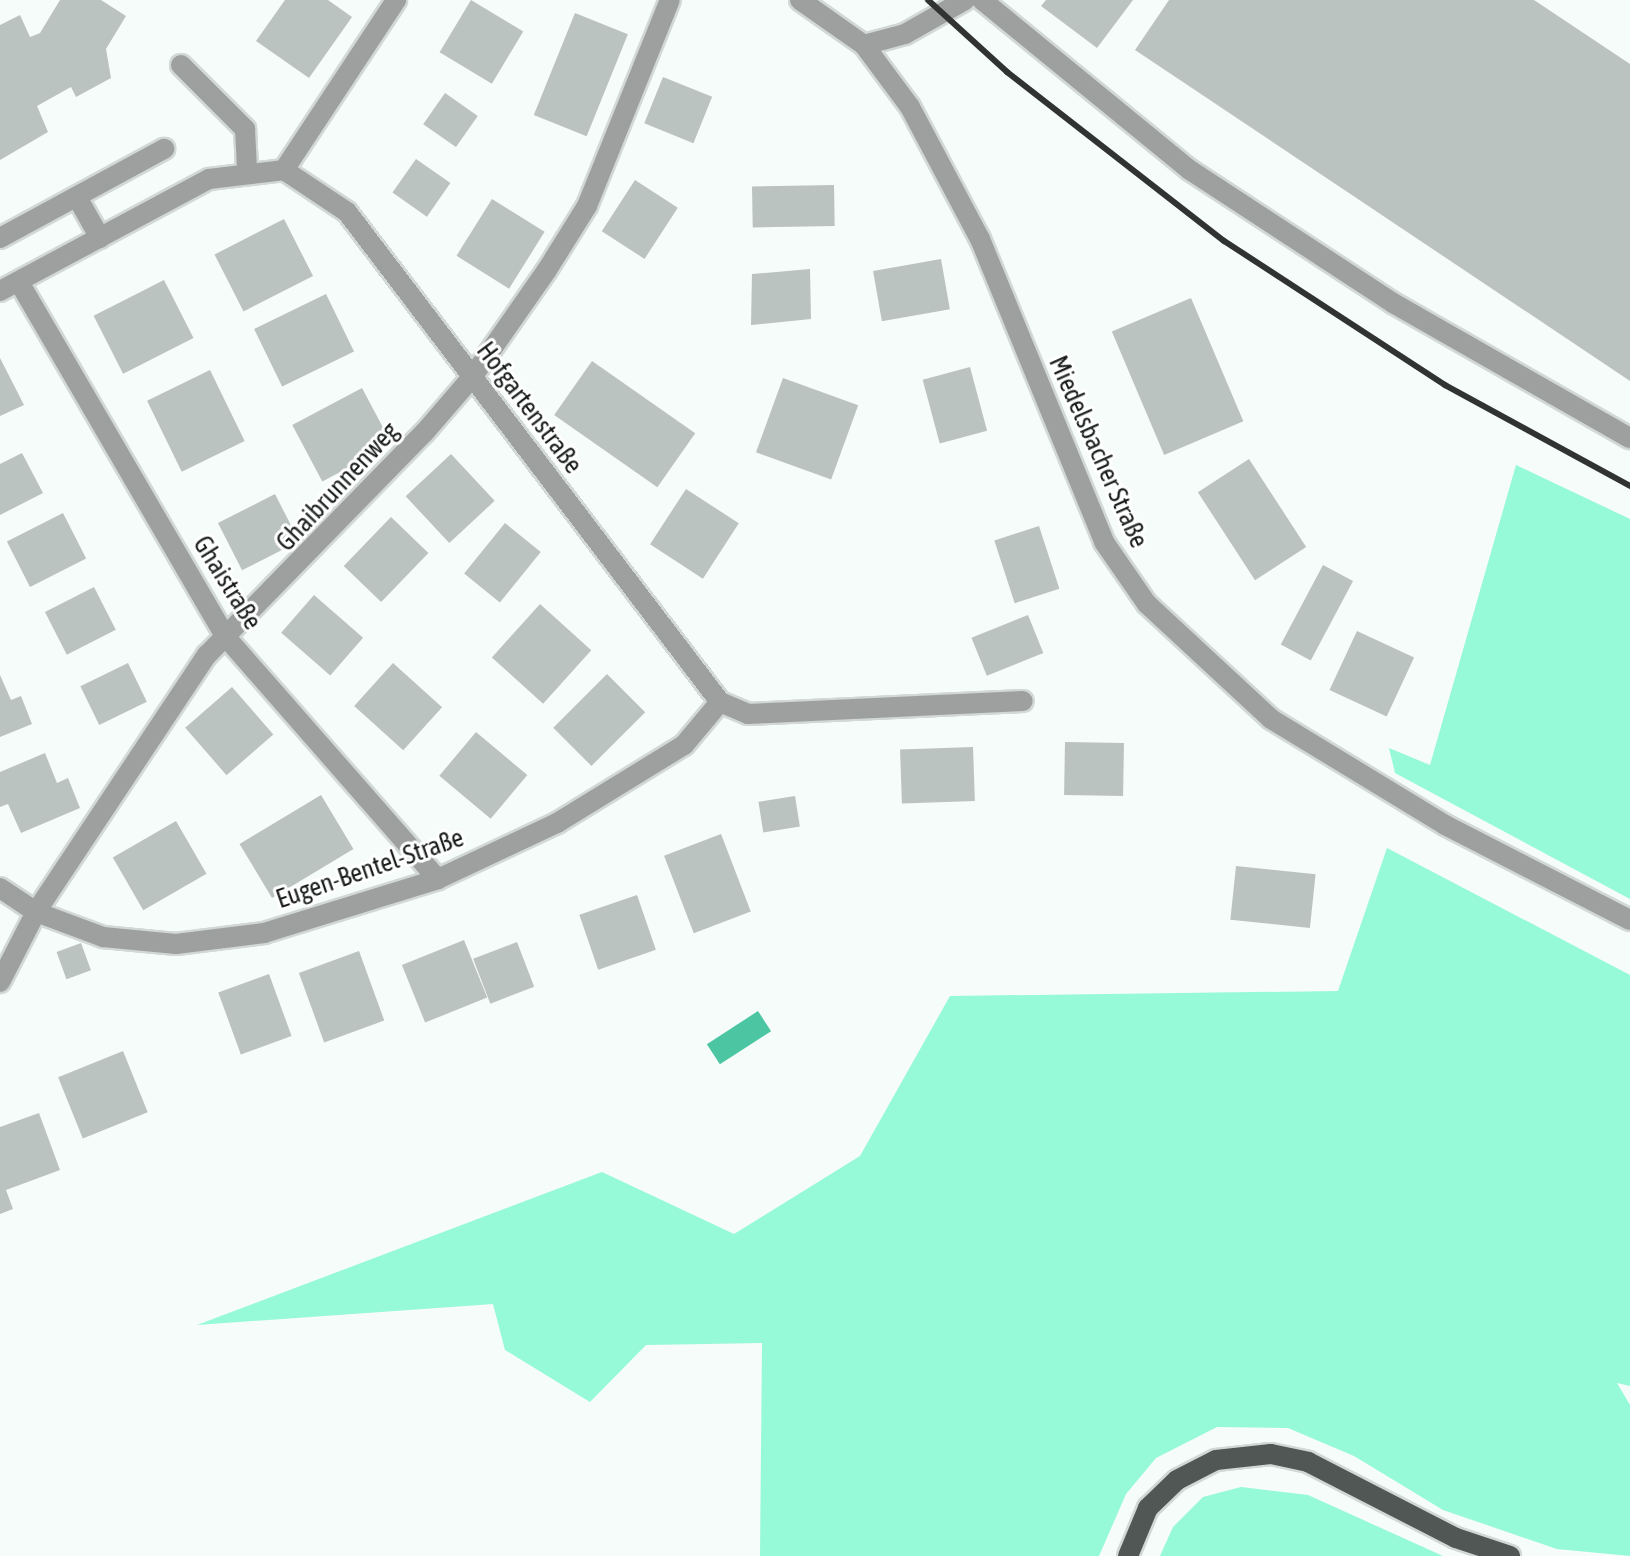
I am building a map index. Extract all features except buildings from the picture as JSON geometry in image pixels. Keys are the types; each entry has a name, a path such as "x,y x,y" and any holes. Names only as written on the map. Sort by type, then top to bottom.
{"main road":[{"path":"1128,1556 1148,1508 1177,1480 1216,1460 1271,1454 1308,1462 1444,1532 1510,1556"}],"street":[{"path":"9,286 209,179 247,169 284,170 396,0"},
{"name":"Ghaibrunnenweg","path":"0,982 36,912 225,636 312,555 473,376 587,206 670,0"},
{"name":"Miedelsbacher Straße","path":"800,0 864,45 910,107 950,177 1104,542 1147,604 1271,719 1445,825 1630,920"},
{"path":"864,45 905,34 965,0"},
{"path":"982,0 1190,170 1393,303 1630,438"},
{"path":"181,65 245,129 247,169"},
{"path":"0,238 164,149"},
{"name":"Hofgartenstraße","path":"284,170 347,212 720,702"},
{"path":"77,197 100,238"},
{"name":"Ghaistraße","path":"9,286 225,636 438,879"},
{"path":"720,702 748,714 1023,701"},
{"name":"Eugen-Bentel-Straße","path":"0,888 36,912 103,937 176,944 264,933 438,879 557,823 684,745 720,702"}],"shaded area":[{"path":"1516,465 1630,519 1630,899 1395,773 1389,748 1430,765"},
{"path":"1387,848 1630,975 1630,1386 1617,1383 1630,1405 1630,1556 1557,1549 1443,1510 1354,1456 1288,1428 1217,1427 1156,1458 1126,1494 1099,1556 760,1556 762,1343 646,1345 590,1402 505,1350 493,1304 197,1325 602,1172 734,1234 860,1156 950,996 1338,991"},
{"path":"758,1011 771,1031 720,1064 707,1044"},
{"path":"1241,1487 1308,1495 1443,1556 1160,1556 1173,1527 1203,1497"}],"railway":[{"path":"928,0 1007,72 1224,241 1445,385 1630,486"}]}
